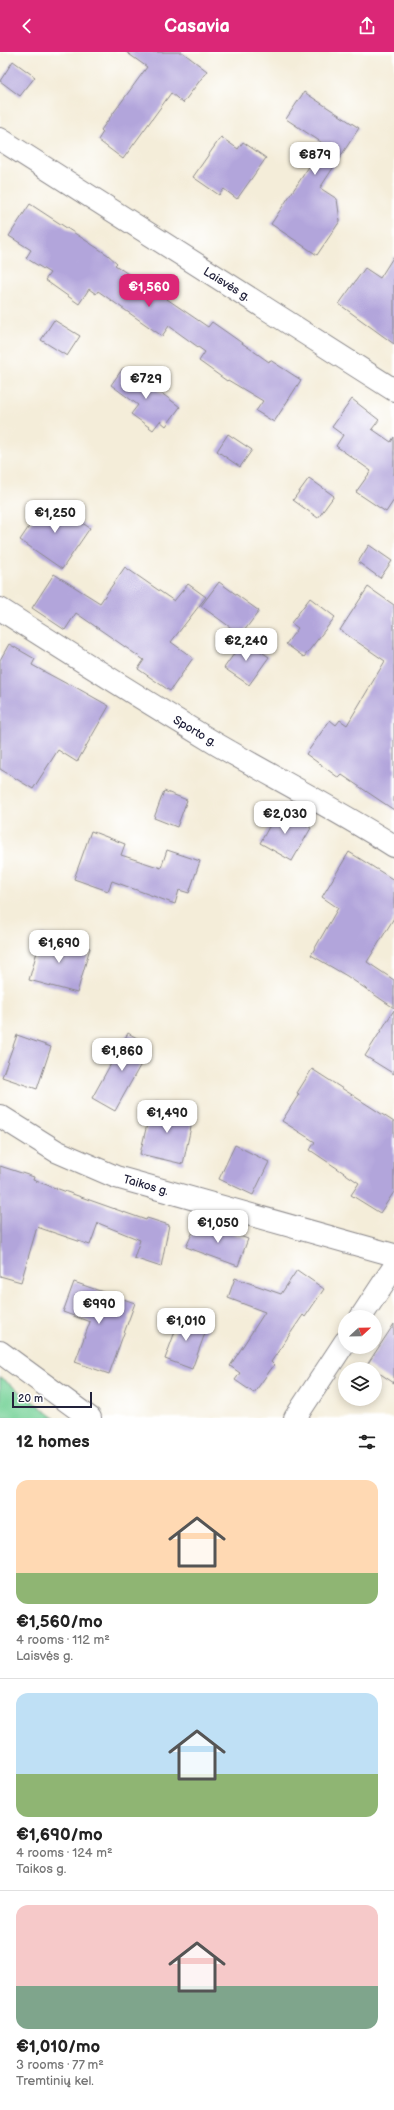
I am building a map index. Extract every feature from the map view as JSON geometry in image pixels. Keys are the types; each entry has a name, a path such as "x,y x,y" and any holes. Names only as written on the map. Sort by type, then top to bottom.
{"street":[{"name":"Laisvės g.","path":"0,139 394,390"},
{"name":"Sporto g.","path":"0,609 68,653 219,745 345,815 394,846"},
{"name":"Taikos g.","path":"0,1116 56,1151 116,1177 394,1255"},
{"path":"366,1310 394,1267"},
{"path":"0,1352 90,1418"},
{"path":"295,1418 338,1353"}],"green space":[{"path":"0,1377 55,1418 0,1418"}],"building":[{"path":"126,52 182,52 207,71 183,103 171,93 123,159 98,140 103,132 101,130 147,67"},
{"path":"13,61 35,77 20,96 0,81"},
{"path":"304,92 359,128 320,188 337,199 340,221 317,255 271,224 324,144 286,119"},
{"path":"221,137 238,149 243,142 266,158 237,199 224,189 219,195 193,177"},
{"path":"30,204 108,255 117,263 115,265 160,296 161,295 208,327 212,322 269,362 270,360 301,380 274,422 256,411 263,401 228,380 227,381 199,361 205,352 169,326 162,336 98,291 96,294 89,289 79,304 45,280 50,273 26,258 31,250 9,236"},
{"path":"394,256 394,344 339,304 365,268 380,278"},
{"path":"54,320 80,336 67,356 41,340"},
{"path":"123,368 150,388 152,386 180,407 166,426 160,421 153,430 131,414 138,405 111,385"},
{"path":"352,399 379,420 372,429 391,442 394,437 394,500 386,512 356,492 371,471 336,446 343,435 332,427"},
{"path":"228,434 252,450 240,467 217,451"},
{"path":"309,478 334,496 318,518 293,500"},
{"path":"47,500 90,528 62,569 20,540"},
{"path":"369,545 392,561 380,578 358,562"},
{"path":"125,567 174,601 188,584 206,597 171,642 193,658 170,691 138,669 144,660 76,613 65,630 32,608 54,574 100,603"},
{"path":"219,582 259,611 241,635 201,606"},
{"path":"368,587 394,605 394,810 342,775 339,778 306,754 330,720 336,725 340,720 347,725 385,661 340,630"},
{"path":"310,598 335,617 304,657 286,644 298,628 291,623"},
{"path":"244,640 269,657 249,685 224,668"},
{"path":"9,644 35,659 32,665 109,706 77,762 58,750 33,789 0,769 0,660"},
{"path":"164,791 187,800 177,827 154,818"},
{"path":"279,809 311,828 292,861 260,843"},
{"path":"91,831 125,844 121,855 161,868 167,850 200,861 189,893 179,890 175,904 112,881 108,891 74,879"},
{"path":"349,852 394,880 394,918 367,962 394,980 394,1008 347,976 311,955 338,908 322,897"},
{"path":"42,934 90,948 77,993 29,980"},
{"path":"394,1010 394,1074 365,1056"},
{"path":"128,1033 151,1046 115,1111 92,1098"},
{"path":"17,1035 51,1047 37,1089 2,1077"},
{"path":"312,1069 394,1122 394,1192 380,1213 351,1195 359,1183 310,1150 315,1142 282,1121 299,1094 297,1093"},
{"path":"152,1103 194,1113 183,1164 140,1154"},
{"path":"235,1145 269,1162 253,1195 219,1179"},
{"path":"0,1166 34,1177 33,1180 146,1220 147,1218 169,1225 161,1267 134,1258 140,1240 98,1223 90,1245 37,1227 21,1282 0,1276"},
{"path":"196,1225 222,1233 223,1230 248,1239 238,1266 186,1247"},
{"path":"297,1270 324,1289 305,1317 303,1315 271,1362 274,1365 254,1393 235,1380 240,1373 230,1366 265,1312 228,1298 235,1278 281,1294"},
{"path":"74,1282 135,1303 109,1374 75,1362 90,1322 63,1312"},
{"path":"181,1315 208,1325 192,1369 165,1359"},
{"path":"394,1324 394,1383 382,1375 382,1362 369,1362 374,1354 382,1354 382,1342"}]}
